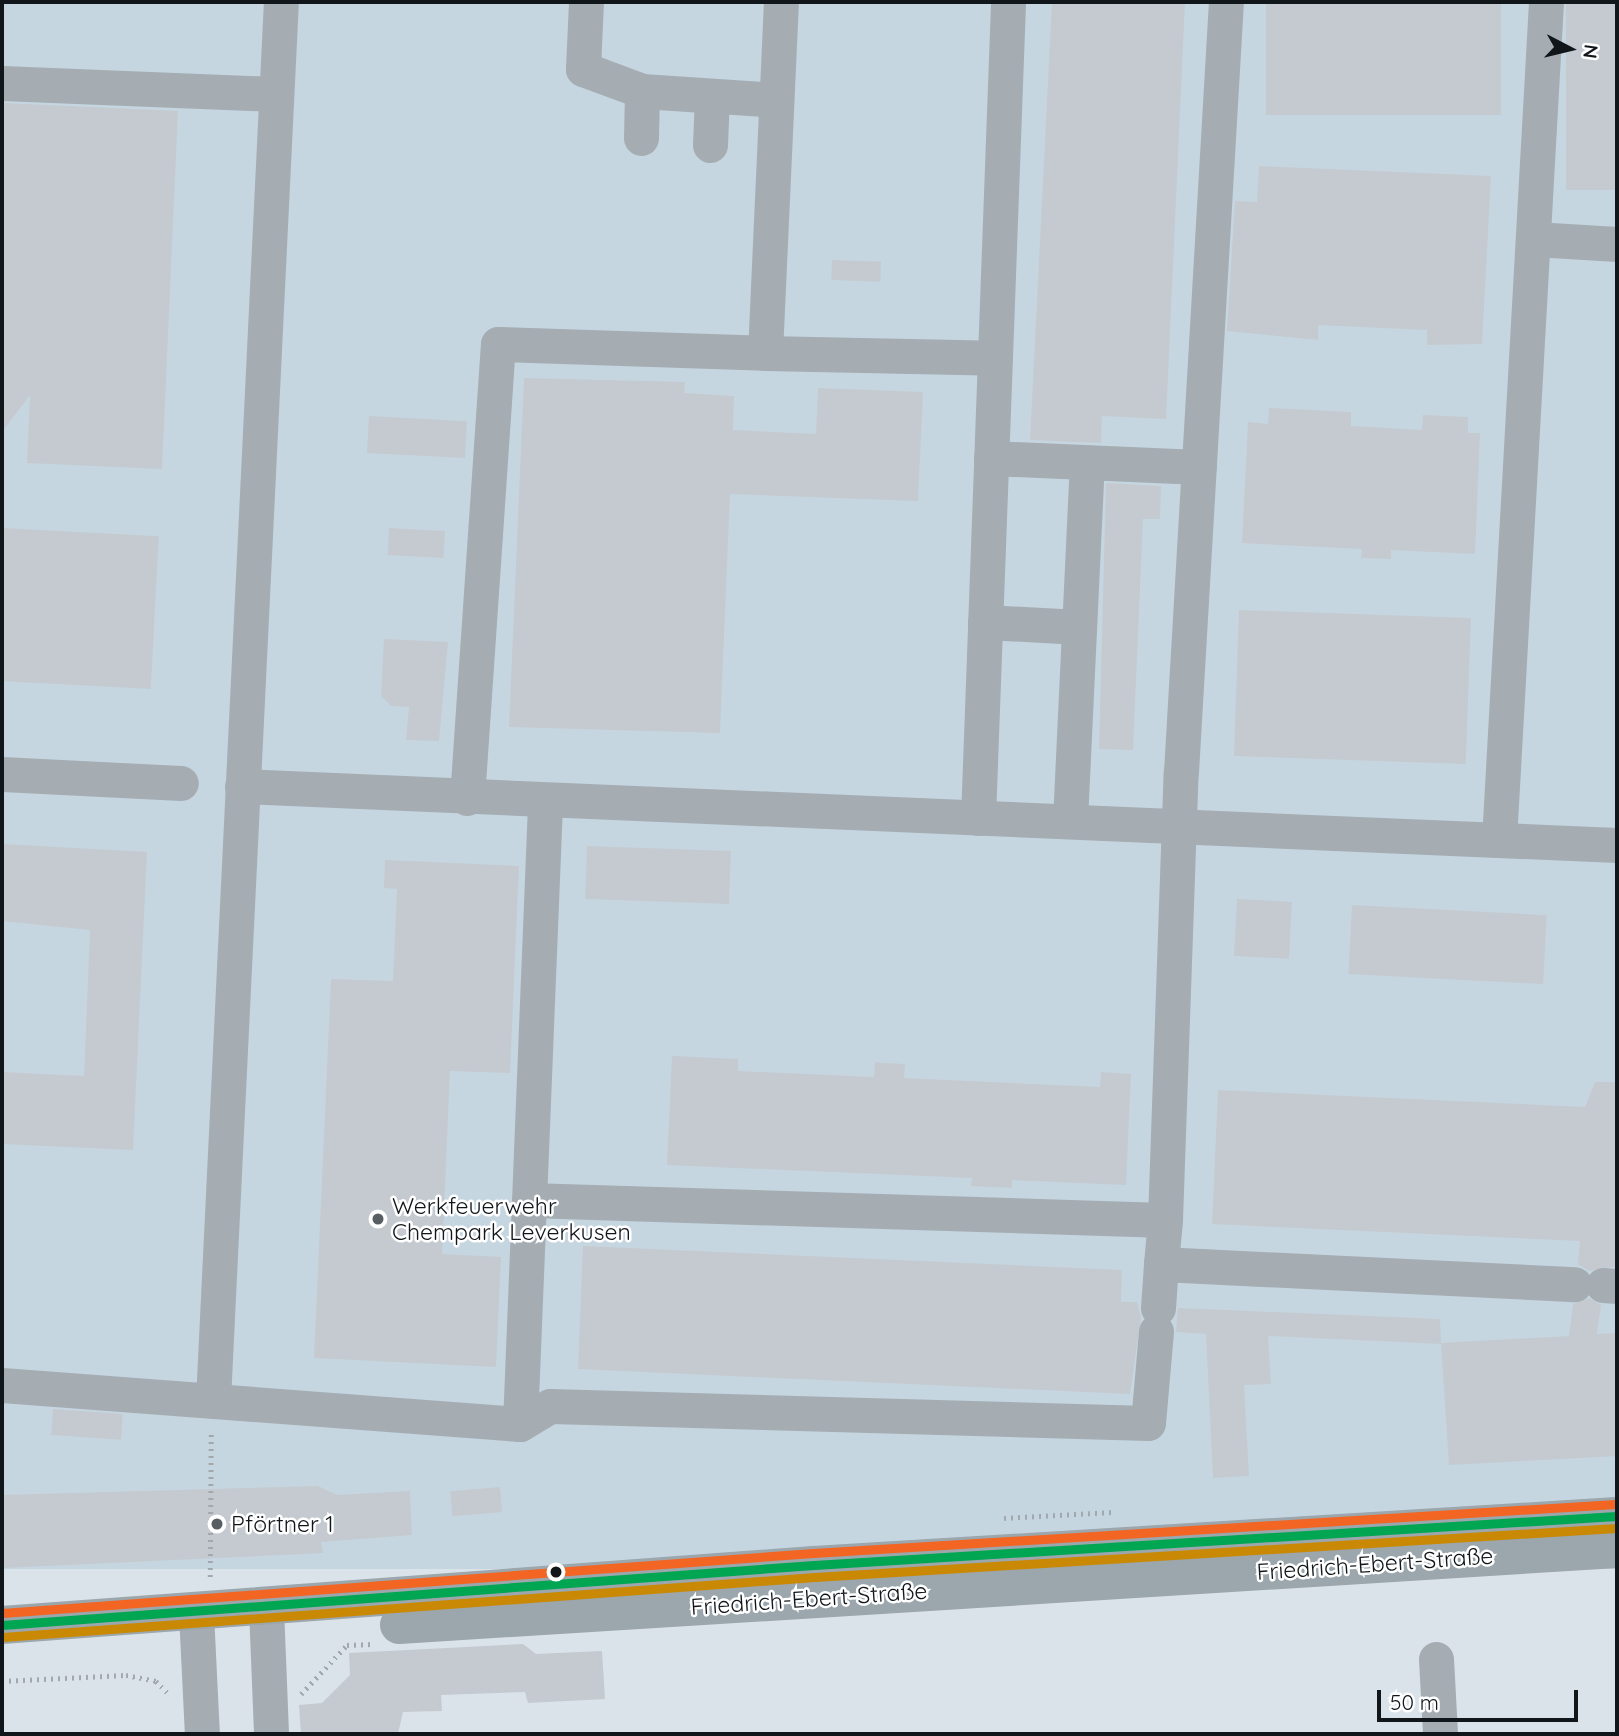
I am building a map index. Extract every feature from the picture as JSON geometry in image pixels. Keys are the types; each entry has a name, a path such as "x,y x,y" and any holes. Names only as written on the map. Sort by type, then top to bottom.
{"main road":[{"name":"Friedrich-Ebert-Straße","path":"266,1621 814,1565 1617,1516"},
{"name":"Friedrich-Ebert-Straße","path":"2,1625 197,1625 1617,1549"},
{"name":"Friedrich-Ebert-Straße","path":"2,1649 197,1625"}],"street":[{"path":"213,1400 281,2"},
{"path":"586,2 583,69 642,91 776,100"},
{"path":"765,354 781,2"},
{"path":"978,818 1007,2"},
{"path":"2,1385 520,1424 550,1406 1148,1423 1165,1220 1180,825 1226,2"},
{"path":"1499,840 1546,2"},
{"path":"2,83 276,94"},
{"path":"640,138 642,91"},
{"path":"710,145 712,96"},
{"path":"1534,239 1617,244"},
{"path":"467,798 498,344 765,354 995,358"},
{"path":"991,458 1199,467"},
{"path":"1070,821 1087,462"},
{"path":"985,622 1079,627"},
{"path":"2,774 181,783"},
{"path":"242,786 545,803 1180,825 1617,845"},
{"path":"520,1424 545,803"},
{"path":"529,1200 1165,1220"},
{"path":"1161,1264 1598,1285"},
{"path":"266,1621 271,1734"},
{"path":"197,1625 202,1734"},
{"path":"1436,1659 1440,1734"}],"path":[{"path":"209,1559 213,1400"}],"shaded area":[{"path":"2,2 1617,2 1617,1569 2,1569"}],"building":[{"path":"1052,2 1185,2 1166,419 1102,416 1101,443 1030,440"},
{"path":"1266,2 1501,2 1501,115 1266,115"},
{"path":"1566,2 1617,2 1617,190 1566,190"},
{"path":"2,103 178,111 162,469 27,463 30,395 2,432"},
{"path":"1259,166 1491,176 1482,344 1427,345 1427,330 1318,325 1318,340 1227,331 1235,201 1257,202"},
{"path":"832,260 881,262 880,282 831,280"},
{"path":"524,378 685,382 684,393 734,396 733,430 816,434 818,388 923,392 918,501 730,494 720,733 509,727"},
{"path":"1269,408 1351,412 1351,426 1422,430 1423,415 1468,417 1468,433 1480,433 1475,554 1391,550 1391,559 1361,558 1362,549 1242,543 1248,422 1268,424"},
{"path":"369,416 467,421 465,458 367,453"},
{"path":"1106,483 1161,486 1160,519 1143,519 1133,750 1099,749"},
{"path":"2,528 159,536 151,689 2,681"},
{"path":"389,528 445,531 444,558 388,555"},
{"path":"1239,610 1471,618 1466,764 1234,756"},
{"path":"384,639 448,642 439,741 406,740 409,707 391,706 381,696"},
{"path":"2,844 147,852 133,1150 2,1144 2,1072 84,1076 90,930 2,921"},
{"path":"587,846 731,851 729,904 585,899"},
{"path":"385,860 519,866 510,1073 450,1071 442,1254 501,1257 496,1367 314,1358 331,979 393,981 397,889 384,888"},
{"path":"1237,899 1292,902 1289,959 1234,956"},
{"path":"1352,905 1547,915 1543,984 1348,974"},
{"path":"672,1056 738,1059 738,1071 874,1077 875,1062 905,1064 904,1078 1100,1087 1101,1072 1131,1074 1126,1185 1012,1180 1012,1188 971,1186 972,1178 667,1165"},
{"path":"1595,1082 1617,1082 1617,1266 1589,1271 1578,1264 1580,1241 1212,1224 1218,1090 1585,1107"},
{"path":"583,1246 1122,1270 1121,1302 1137,1302 1141,1318 1130,1394 578,1369"},
{"path":"1589,1298 1601,1305 1597,1334 1617,1333 1617,1456 1449,1465 1441,1344 1268,1336 1271,1384 1244,1385 1249,1476 1213,1478 1206,1334 1176,1332 1178,1308 1440,1319 1441,1343 1569,1336 1573,1304"},
{"path":"53,1409 123,1414 121,1440 51,1435"},
{"path":"318,1486 337,1495 410,1491 412,1535 321,1542 323,1553 2,1568 2,1495"},
{"path":"500,1487 502,1512 452,1516 450,1491"},
{"path":"523,1644 536,1654 602,1651 605,1699 528,1703 525,1692 441,1695 442,1711 403,1712 398,1734 301,1734 299,1705 322,1703 350,1675 349,1653"}],"transit line":[{"path":"2,1613 813,1553 1616,1504"},
{"path":"2,1625 814,1565 1617,1516"},
{"path":"3,1637 815,1577 1617,1528"}],"place":[{"name":"Werkfeuerwehr Chempark Leverkusen","path":"378,1219"},
{"name":"Pförtner 1","path":"217,1524"}]}
